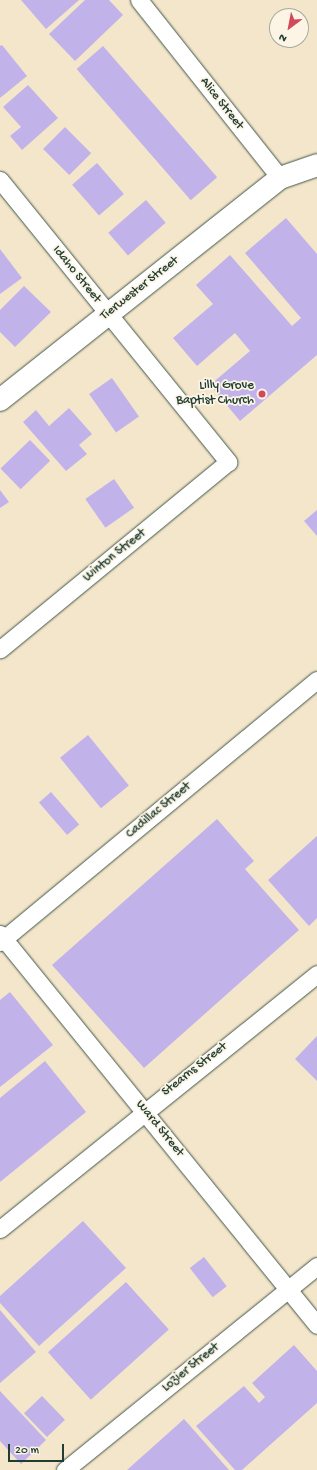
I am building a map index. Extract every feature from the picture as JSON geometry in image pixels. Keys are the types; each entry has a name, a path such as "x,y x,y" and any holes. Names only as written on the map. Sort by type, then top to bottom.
{"street":[{"name":"Alice Street","path":"139,0 280,178"},
{"path":"280,178 317,165"},
{"name":"Tierwester Street","path":"0,400 280,178"},
{"name":"Idaho Street","path":"0,180 228,462"},
{"name":"Winton Street","path":"0,649 228,462"},
{"name":"Cadillac Street","path":"1,938 317,680"},
{"name":"Ward Street","path":"1,938 317,1325"},
{"name":"Stearns Street","path":"0,1229 143,1111 317,974"},
{"name":"Lozier Street","path":"65,1470 317,1266"}],"building":[{"path":"21,0 79,0 46,29"},
{"path":"85,0 109,0 123,15 75,61 49,34"},
{"path":"2,45 27,76 0,98 0,46"},
{"path":"103,46 217,177 191,200 77,69"},
{"path":"28,85 58,118 22,150 10,136 21,127 3,107"},
{"path":"65,127 91,153 69,175 43,149"},
{"path":"97,163 124,194 99,216 72,185"},
{"path":"146,200 166,223 128,255 108,233"},
{"path":"286,218 317,254 317,355 240,421 210,385 250,351 235,333 197,366 173,338 213,304 196,285 230,255 292,326 301,318 245,253"},
{"path":"0,249 22,278 0,294"},
{"path":"24,286 51,312 15,347 0,332 0,310"},
{"path":"112,378 139,417 116,433 89,394"},
{"path":"69,408 92,434 79,445 87,454 66,471 23,422 36,410 49,426"},
{"path":"30,440 50,461 21,489 1,468"},
{"path":"114,479 134,508 105,528 85,499"},
{"path":"0,490 9,502 0,508"},
{"path":"317,510 317,536 304,521"},
{"path":"88,735 129,786 101,808 60,758"},
{"path":"51,792 79,824 67,835 39,802"},
{"path":"217,819 254,861 245,869 299,930 144,1068 52,965"},
{"path":"317,836 317,918 309,926 268,880"},
{"path":"10,992 53,1045 0,1087 0,1000"},
{"path":"317,1036 317,1081 295,1059"},
{"path":"45,1061 86,1112 0,1182 0,1098"},
{"path":"83,1221 126,1268 39,1346 0,1303 0,1296"},
{"path":"204,1257 227,1286 213,1297 190,1268"},
{"path":"126,1282 169,1330 91,1400 48,1352"},
{"path":"0,1310 36,1352 0,1383"},
{"path":"294,1345 317,1371 317,1403 242,1470 235,1470 196,1426 244,1386 259,1403 265,1397 252,1383"},
{"path":"0,1391 46,1440 21,1464 0,1441"},
{"path":"42,1396 65,1420 47,1437 24,1413"},
{"path":"184,1419 229,1470 127,1470"}],"place":[{"name":"Lilly Grove Baptist Church","path":"262,394"}]}
